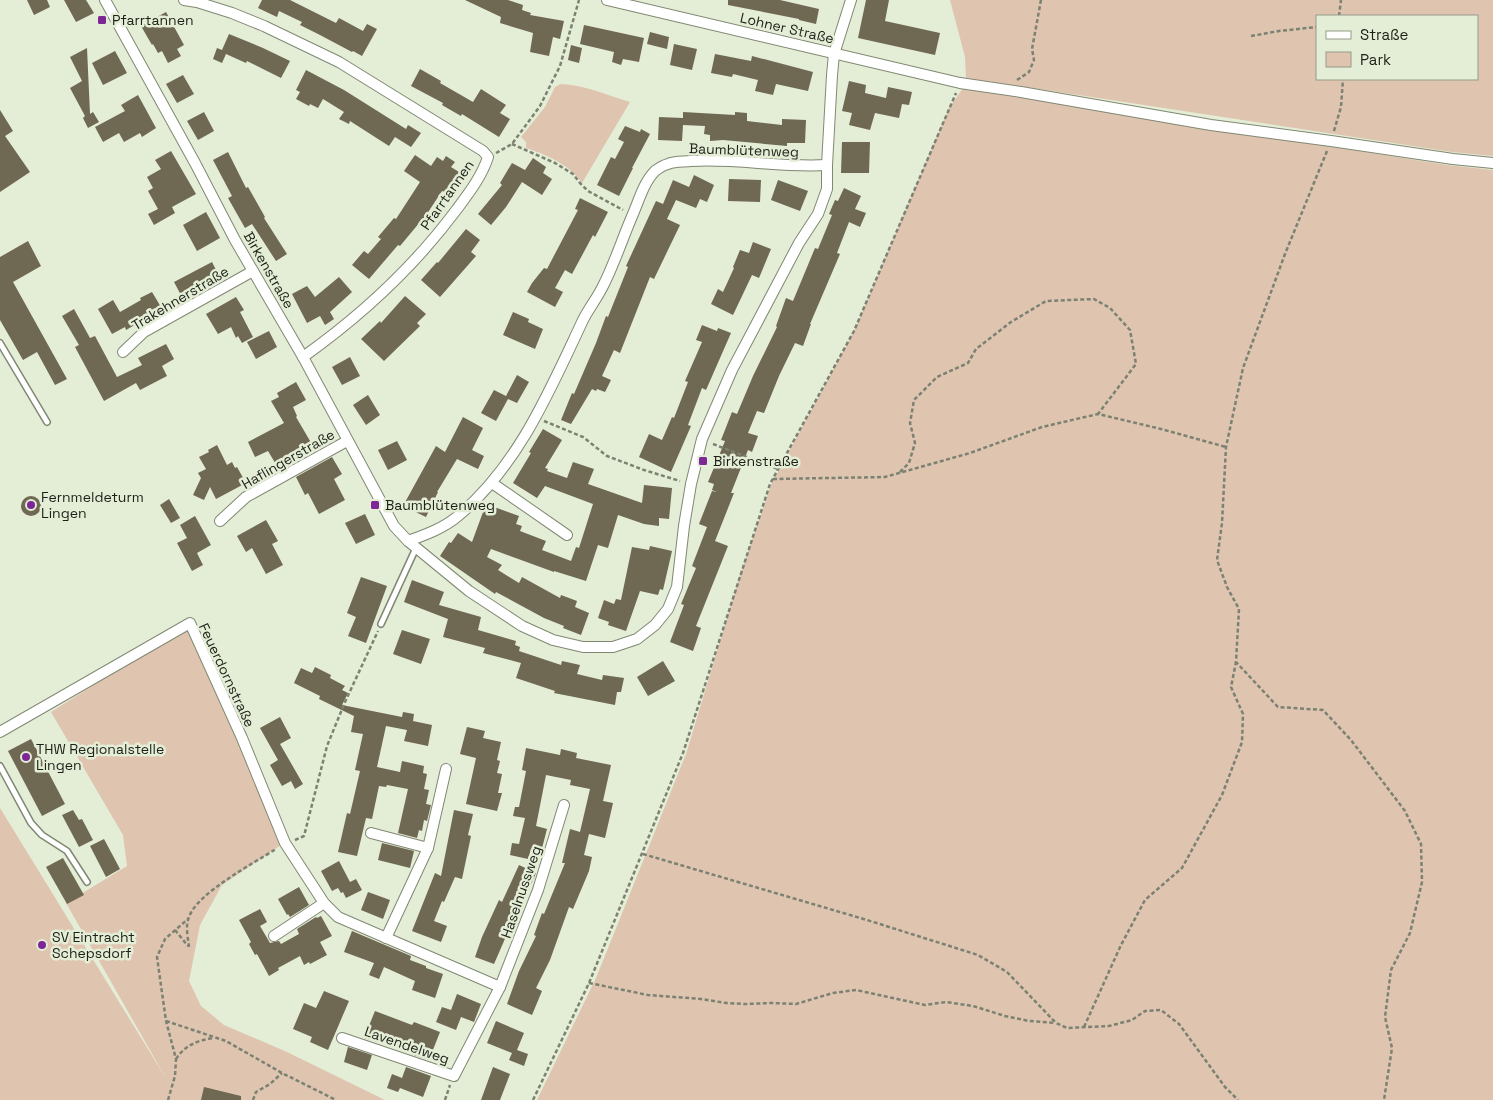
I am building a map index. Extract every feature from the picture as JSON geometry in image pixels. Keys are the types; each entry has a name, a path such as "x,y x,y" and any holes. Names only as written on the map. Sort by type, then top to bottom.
{"street":[{"name":"Birkenstraße","path":"106,0 394,526 412,545 469,592 522,626 553,640 583,647 613,647 638,639 655,625 668,608 677,587 691,484 702,439 732,370 799,243 818,214 827,189 834,54 850,0"},
{"name":"Pfarrtannen","path":"184,0 197,2 240,16 339,62 483,151 488,157 485,167 469,192 443,228 416,260 355,318 303,357"},
{"name":"Lohner Straße","path":"607,0 960,83 1211,125 1493,163"},
{"name":"Baumblütenweg","path":"412,545 425,535 444,526 458,516 492,483 512,455 535,418 584,318 604,284 647,182 656,170 670,163 702,161 808,166 827,165"},
{"name":"Trakehnerstraße","path":"124,352 144,332 253,270"},
{"name":"Haflingerstraße","path":"220,521 246,497 347,441"},
{"path":"492,483 566,535"},
{"name":"Feuerdornstraße","path":"0,732 190,623 242,738 285,843 324,903 338,917 500,987"},
{"path":"386,938 428,848 446,769"},
{"name":"Haselnussweg","path":"500,987 538,890 564,805"},
{"path":"371,833 428,848"},
{"path":"274,936 324,903"},
{"name":"Lavendelweg","path":"342,1038 454,1076 500,987"}],"lane":[{"path":"0,343 47,422"},
{"path":"381,624 412,545"},
{"path":"0,766 31,823 42,835 67,851 87,882"}],"path":[{"path":"488,157 512,144 540,106 560,66 579,0"},
{"path":"1001,89 1029,72 1034,60 1032,49 1041,0"},
{"path":"1339,15 1341,0"},
{"path":"1251,36 1316,27"},
{"path":"1084,1027 1121,945 1145,900 1182,868 1222,795 1242,742 1243,714 1231,687 1236,662 1239,609 1227,587 1217,560 1222,522 1226,447 1243,368 1284,254 1331,141 1341,108 1343,80"},
{"path":"533,1100 589,984 683,753 773,479 854,331 960,83"},
{"path":"512,144 555,162 573,174 588,191 632,215"},
{"path":"899,473 909,463 915,443 910,423 914,400 937,377 968,363 976,349 1011,322 1046,302 1094,299 1110,308 1130,330 1136,364 1098,414"},
{"path":"773,479 884,477 970,453 1042,426 1098,414 1226,447"},
{"path":"535,418 583,437 606,456 691,484"},
{"path":"702,439 778,469"},
{"path":"168,1100 175,1076 176,1059 166,1020 157,957 165,939 188,919 197,902 222,883 285,843 304,836 327,746 381,624"},
{"path":"1236,662 1278,707 1323,710 1351,740 1405,811 1421,844 1422,882 1410,933 1391,970 1385,1017 1392,1048 1384,1100"},
{"path":"643,854 858,917 978,955 1007,972 1056,1023"},
{"path":"175,930 189,948 188,919"},
{"path":"589,984 648,995 744,1004 796,1004 833,993 856,990 925,1005 946,1002 973,1006 1005,1016 1029,1021 1056,1023 1067,1028 1109,1026 1132,1020 1145,1011 1161,1010 1179,1024 1225,1087 1238,1100"},
{"path":"166,1020 226,1040 282,1073 336,1100"},
{"path":"176,1059 180,1052 190,1044 205,1039 218,1038"},
{"path":"253,1100 256,1092 270,1084 282,1073"},
{"path":"445,1100 454,1076"}],"green space":[{"path":"950,0 1493,0 1493,156 1452,152 966,78 965,57"},
{"path":"561,84 587,88 630,102 582,183 564,165 550,157 526,148 526,142 521,137 545,107 555,87"},
{"path":"963,88 1447,165 1493,170 1493,1100 537,1100 596,978 686,754 740,575 771,485 854,331 949,108"},
{"path":"190,624 284,843 222,885 200,925 189,981 201,1006 224,1025 287,1052 385,1100 0,1100 0,808 167,1080 66,903 127,866 123,835 51,712"}],"building":[{"path":"27,0 47,0 50,7 34,15"},
{"path":"64,0 86,0 94,13 76,22"},
{"path":"262,0 290,0 336,23 339,18 363,31 367,24 377,29 362,56 300,25 302,22 279,11 277,17 258,8"},
{"path":"465,0 508,0 523,5 522,10 531,13 530,15 564,21 560,39 553,37 549,56 530,52 533,33 500,23 501,17"},
{"path":"728,0 780,0 819,9 816,24 728,5"},
{"path":"866,0 889,0 885,21 940,33 935,55 858,38"},
{"path":"166,12 184,45 177,49 181,56 168,63 162,51 158,53 152,45 141,26"},
{"path":"584,25 644,38 639,62 623,59 621,65 612,62 614,52 580,44"},
{"path":"650,32 669,37 667,49 647,44"},
{"path":"229,34 290,61 281,78 247,61 246,63 226,54 222,63 213,59 217,48 222,50"},
{"path":"674,44 697,49 692,70 670,65"},
{"path":"571,45 582,48 579,63 568,60"},
{"path":"87,48 90,114 93,112 99,122 88,128 83,118 85,116 70,88 82,81 70,57"},
{"path":"115,51 127,73 103,85 92,63"},
{"path":"715,54 751,61 752,56 813,72 808,91 776,84 773,95 755,91 758,80 733,74 732,77 711,73"},
{"path":"420,69 473,102 481,89 506,105 500,113 510,119 499,137 411,86"},
{"path":"306,70 344,90 406,129 408,125 421,133 411,147 395,137 389,146 350,121 349,124 339,119 344,112 323,99 318,108 310,104 309,106 296,99 300,92 296,90"},
{"path":"183,75 194,94 177,103 166,84"},
{"path":"849,81 866,85 865,93 886,98 888,87 912,92 909,105 902,104 899,118 875,113 870,130 849,125 852,113 842,111"},
{"path":"138,95 156,128 142,137 140,133 124,142 119,133 103,142 95,127 125,111 121,105"},
{"path":"0,110 13,131 5,136 30,172 0,192"},
{"path":"204,112 214,131 198,140 187,121"},
{"path":"683,112 735,115 735,112 747,113 747,121 782,125 782,119 806,120 805,143 787,143 787,146 723,140 710,141 710,135 704,134 705,126 683,125 682,141 658,140 659,117 683,118"},
{"path":"625,126 640,132 641,129 650,134 619,196 597,185 611,157 615,159 624,142 618,139"},
{"path":"842,142 870,142 869,173 841,173"},
{"path":"171,151 196,194 172,207 175,213 154,225 148,214 158,209 148,191 153,188 147,177 161,169 155,160"},
{"path":"228,152 246,188 248,187 264,218 287,254 276,261 252,224 245,228 228,198 232,196 213,160"},
{"path":"415,155 431,166 437,157 443,161 446,156 455,162 451,167 459,172 445,192 442,191 421,223 400,246 398,245 369,279 352,265 364,251 368,254 381,239 378,237 394,218 396,219 420,182 404,171"},
{"path":"533,158 546,167 543,173 552,179 542,195 522,182 506,207 491,225 478,214 502,185 500,183 512,163 525,170"},
{"path":"694,175 714,185 707,202 700,199 696,208 676,200 667,219 680,225 654,279 650,277 620,353 614,350 602,376 611,380 605,392 592,389 571,424 561,420 572,393 574,394 606,316 608,317 628,267 626,266 656,201 663,204 673,180 689,187"},
{"path":"729,179 761,180 760,202 728,201"},
{"path":"778,180 808,191 800,211 771,200"},
{"path":"844,188 861,196 855,209 866,213 860,227 849,222 837,253 840,254 810,324 803,346 795,343 764,413 757,411 748,433 758,436 752,452 748,450 715,541 728,546 696,626 701,628 693,651 670,642 684,605 681,604 696,568 692,566 707,527 699,524 712,491 717,492 712,490 714,484 708,482 725,441 721,440 732,412 737,414 777,327 786,298 793,301 815,248 818,249 832,215 829,214 835,200 838,201"},
{"path":"580,198 608,212 572,274 565,270 555,288 563,292 555,307 527,292 544,268 547,269 578,210 575,209"},
{"path":"206,212 220,238 197,251 183,225"},
{"path":"466,229 480,240 471,252 476,256 440,297 421,280"},
{"path":"28,241 41,266 13,282 67,379 55,385 37,352 23,360 0,320 0,257"},
{"path":"753,242 771,249 759,278 752,275 733,315 711,304 718,289 723,292 740,250 749,253"},
{"path":"212,262 220,278 182,297 174,282"},
{"path":"339,277 352,292 330,312 334,319 325,325 320,316 307,323 292,294 307,286 315,297"},
{"path":"152,292 161,307 126,330 125,327 112,334 98,309 113,300 120,312"},
{"path":"405,296 426,314 417,323 420,326 384,361 361,339 380,321 381,323"},
{"path":"236,297 244,310 240,312 253,337 242,343 238,336 236,338 231,327 218,334 206,314"},
{"path":"74,309 90,338 95,336 117,377 142,365 138,358 166,344 174,359 162,366 167,376 140,390 136,383 104,401 75,347 79,345 62,316"},
{"path":"513,312 529,319 528,322 543,329 535,349 503,335"},
{"path":"702,325 717,331 718,328 731,333 706,390 702,388 688,425 691,426 671,472 639,457 649,434 662,440 672,417 674,418 688,382 685,381 702,342 696,340"},
{"path":"269,331 277,347 256,359 247,342"},
{"path":"350,357 360,376 342,385 332,367"},
{"path":"517,375 529,382 517,403 508,399 496,421 481,413 494,390 506,396"},
{"path":"296,382 306,400 293,407 296,417 313,446 277,466 268,451 255,457 248,442 284,423 271,401 279,397 277,393"},
{"path":"368,395 380,415 366,425 353,405"},
{"path":"463,417 483,428 472,450 484,456 478,469 457,459 437,492 426,517 403,506 436,446 445,452"},
{"path":"543,429 562,440 545,468 548,469 547,471 567,478 573,462 594,469 588,484 642,503 644,485 672,488 669,519 659,518 659,526 644,524 618,515 608,548 598,545 586,581 554,572 491,549 487,557 502,565 498,570 519,583 522,577 560,598 561,595 577,601 575,607 589,613 581,635 563,628 564,626 544,618 496,592 495,594 440,556 449,542 451,543 458,533 472,542 486,504 519,516 516,524 522,526 520,531 546,541 542,550 571,561 576,547 579,548 593,504 545,486 537,498 513,483"},
{"path":"397,441 407,460 388,470 378,450"},
{"path":"217,445 227,465 232,462 246,483 216,499 210,487 204,500 193,495 201,478 198,473 206,469 199,457"},
{"path":"332,457 342,474 334,479 345,500 319,514 308,493 305,495 296,477"},
{"name":"Fernmeldeturm Lingen","path":"31,496 38,499 41,506 38,513 31,516 24,513 21,506 24,499"},
{"path":"169,499 180,518 171,523 160,505"},
{"path":"365,514 375,535 356,544 345,523"},
{"path":"195,516 211,545 197,553 203,565 192,571 177,543 187,538 180,525"},
{"path":"266,520 278,541 272,544 283,565 266,574 252,548 246,552 237,536"},
{"path":"650,546 672,551 663,590 660,589 658,595 640,591 626,631 608,625 609,622 598,618 604,600 614,604 616,599 621,600 632,547 649,550"},
{"path":"361,577 387,586 366,643 348,636 356,617 347,613"},
{"path":"412,580 444,592 439,605 481,617 478,630 516,641 515,645 520,647 519,651 561,665 562,661 580,665 577,674 602,680 603,675 624,678 621,692 617,692 615,705 554,693 555,691 516,678 521,663 483,653 485,648 443,637 448,619 404,602"},
{"path":"402,630 430,639 421,664 393,654"},
{"path":"663,661 675,681 648,696 637,677"},
{"path":"315,667 331,675 330,678 345,686 342,690 348,693 342,705 402,717 403,712 414,714 413,721 432,725 428,746 404,741 407,730 386,726 377,767 400,772 402,761 424,766 423,773 427,774 424,789 429,790 426,804 431,805 427,821 424,820 422,831 419,830 417,838 398,833 408,789 387,785 386,787 379,786 372,819 366,818 357,856 338,852 347,813 350,814 360,771 355,770 363,734 351,732 354,716 319,699 320,696 294,683 301,668 312,673"},
{"path":"280,717 291,738 280,744 303,784 295,789 291,781 282,786 270,765 278,760 260,728"},
{"path":"467,727 485,731 483,738 501,742 497,760 500,761 497,773 502,774 498,793 502,793 497,811 466,804 476,758 460,754"},
{"path":"31,739 65,804 42,816 8,751"},
{"path":"526,748 560,755 561,749 577,753 576,758 611,765 603,801 613,803 605,838 589,834 584,855 592,857 589,871 573,909 569,907 550,960 536,988 542,991 532,1015 507,1004 519,971 536,936 534,935 542,913 544,914 565,863 562,863 570,829 580,832 590,789 570,785 571,780 546,775 536,826 547,829 541,852 531,849 528,859 510,855 512,843 519,844 525,818 513,816 515,807 519,807 526,771 522,770"},
{"path":"73,810 79,820 82,819 93,840 79,847 62,815"},
{"path":"454,810 473,814 468,835 471,836 462,879 455,877 434,921 447,926 441,942 412,931 435,873 441,876"},
{"path":"104,839 120,869 106,877 90,846"},
{"path":"382,843 414,851 410,868 378,860"},
{"path":"63,858 84,895 67,904 46,867"},
{"path":"339,861 350,882 356,879 362,890 346,898 338,888 332,891 321,871"},
{"path":"519,865 536,873 526,896 524,895 494,964 475,957 499,900 502,902"},
{"path":"299,887 309,905 290,917 278,899"},
{"path":"368,892 390,900 383,919 361,910"},
{"path":"260,909 267,922 260,926 270,943 279,941 281,944 299,934 297,929 316,917 321,916 332,936 320,942 327,955 304,965 300,956 278,968 279,970 269,976 249,944 251,942 239,920"},
{"path":"352,931 411,956 410,960 443,974 435,998 412,990 415,981 384,967 379,979 369,975 374,963 344,952"},
{"path":"324,991 349,1001 328,1050 310,1042 312,1037 293,1029 304,1003 316,1008"},
{"path":"457,994 481,1004 474,1022 461,1017 456,1030 436,1022 442,1007 451,1010"},
{"path":"375,1011 412,1025 414,1022 440,1032 429,1060 411,1054 413,1050 410,1049 411,1045 393,1038 392,1041 379,1036 377,1042 364,1038"},
{"path":"496,1021 524,1033 517,1050 528,1054 524,1066 509,1060 512,1053 487,1043"},
{"path":"348,1047 372,1055 367,1070 344,1062"},
{"path":"406,1067 431,1076 423,1097 400,1088 398,1092 387,1088 392,1074 402,1078"},
{"path":"493,1067 510,1074 500,1100 481,1100"},
{"path":"204,1087 241,1096 241,1100 201,1100"}],"place":[{"name":"Pfarrtannen","path":"102,20"},
{"name":"Birkenstraße","path":"703,461"},
{"name":"Fernmeldeturm Lingen","path":"31,505"},
{"name":"Baumblütenweg","path":"375,505"},
{"name":"THW Regionalstelle Lingen","path":"26,757"},
{"name":"SV Eintracht Schepsdorf","path":"42,945"}]}
